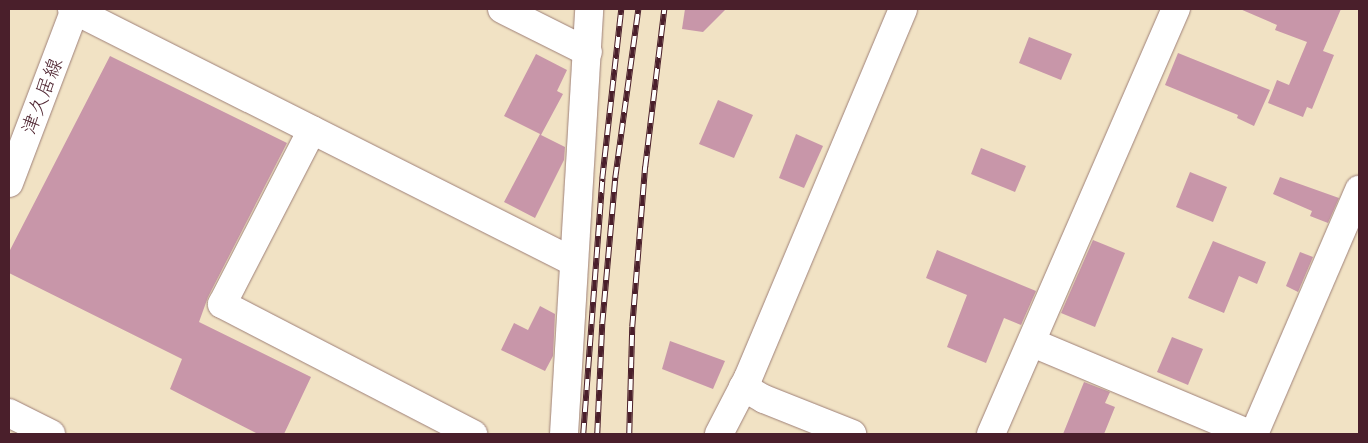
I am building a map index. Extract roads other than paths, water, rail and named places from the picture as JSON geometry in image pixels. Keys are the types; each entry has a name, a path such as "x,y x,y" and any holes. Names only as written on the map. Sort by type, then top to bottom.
{"street":[{"path":"74,9 574,262"},
{"name":"津久居線","path":"9,183 74,9"},
{"path":"502,9 588,52"},
{"path":"564,434 588,52 589,9"},
{"path":"991,434 1033,343 1176,9"},
{"path":"719,434 743,387 898,11"},
{"path":"312,130 222,304 474,434"},
{"path":"1254,434 1359,190"},
{"path":"1033,343 1248,434"},
{"path":"743,387 764,399 852,434"},
{"path":"9,413 51,434"}],"railway":[{"path":"583,434 602,179 621,9"},
{"path":"597,434 602,324 615,178 638,9"},
{"path":"629,434 632,327 645,167 664,9"}]}
